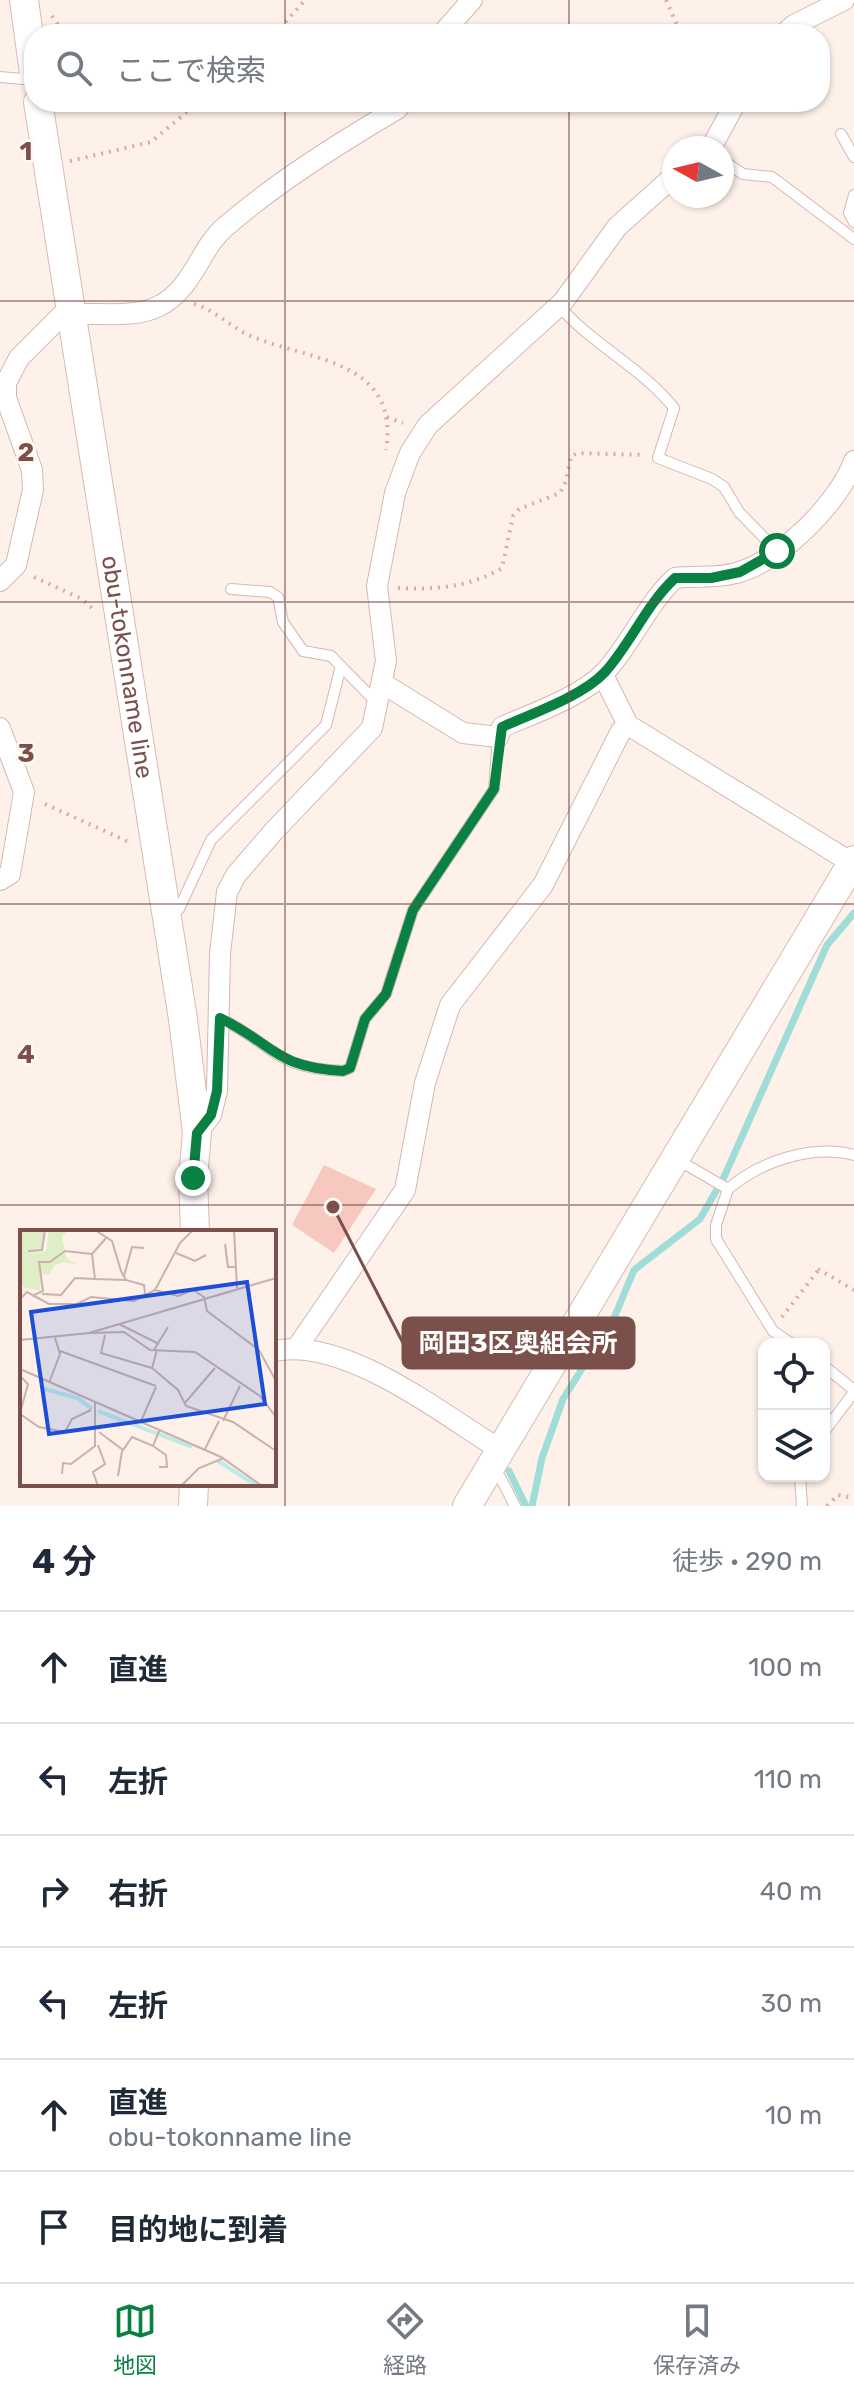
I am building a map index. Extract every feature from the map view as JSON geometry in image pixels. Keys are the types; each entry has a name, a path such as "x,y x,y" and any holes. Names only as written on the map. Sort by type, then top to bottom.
{"main road":[{"path":"24,0 27,24"},
{"name":"obu-tokonname line","path":"40,112 167,915 197,1133 193,1178 195,1230"},
{"path":"467,1506 853,861"},
{"path":"193,1506 194,1486"}],"street":[{"path":"451,24 472,0"},
{"path":"796,24 844,0"},
{"path":"7,574 33,490 32,470 6,398 6,383 19,358 62,315 147,312 162,305 188,280 221,229 338,144 392,112"},
{"path":"718,136 731,112"},
{"path":"197,1133 211,1115 217,1091 220,954 227,892 236,875 274,831 372,728 386,661 377,586 395,493 410,453 428,425 559,306 617,227 662,187"},
{"path":"381,693 463,733 498,737 502,727 560,700 603,675 660,592 675,578 711,578 740,572 777,551 815,518 848,477 854,461"},
{"path":"603,675 628,725 853,861"},
{"path":"296,1349 405,1190 425,1083 450,1005 543,885 621,731 628,725"},
{"path":"0,728 24,792 10,874 0,880"},
{"path":"276,1351 296,1349 335,1357 370,1371 496,1460"}],"lane":[{"path":"0,77 24,79"},
{"path":"841,134 854,157"},
{"path":"734,168 743,174 772,177 854,239"},
{"path":"854,195 849,213 854,222"},
{"path":"559,306 580,331 660,391 674,408 658,458 712,479 724,487 739,512 777,551"},
{"path":"231,589 270,592 278,597 283,622 303,651 331,656 371,700 381,693"},
{"path":"167,915 179,909 211,840 326,725 341,666"},
{"path":"220,1018 273,1055 296,1066 343,1071 350,1068 365,1019 386,994 413,910 494,789 498,737"},
{"path":"783,1338 773,1331 716,1239 716,1225 728,1189 740,1179 815,1150 854,1155"},
{"path":"674,1158 728,1189"},
{"path":"830,1371 854,1391 830,1424"},
{"path":"496,1460 500,1477 515,1506"},
{"path":"800,1482 802,1506"}],"path":[{"path":"284,24 305,0"},
{"path":"666,0 677,24"},
{"path":"48,164 151,142 187,112"},
{"path":"7,574 82,599 109,624 121,626"},
{"path":"23,799 36,800 157,853"},
{"path":"773,1331 819,1269 854,1290"},
{"path":"827,1506 838,1495 854,1498"}],"building":[{"path":"324,1165 376,1189 334,1253 292,1225"}],"waterway":[{"path":"532,1506 542,1458 563,1399 614,1318 634,1270 700,1219 724,1177 827,945 854,913"},
{"path":"509,1471 526,1506"}],"place":[{"name":"岡田3区奥組会所","path":"333,1207"}],"route":[{"path":"193,1178 197,1133 211,1115 217,1091 220,1018 273,1055 296,1066 314,1070 343,1071 350,1068 365,1019 386,994 413,910 494,789 498,737 502,727 560,700 603,675 641,624 660,592 675,578 711,578 740,572 777,551"}]}
